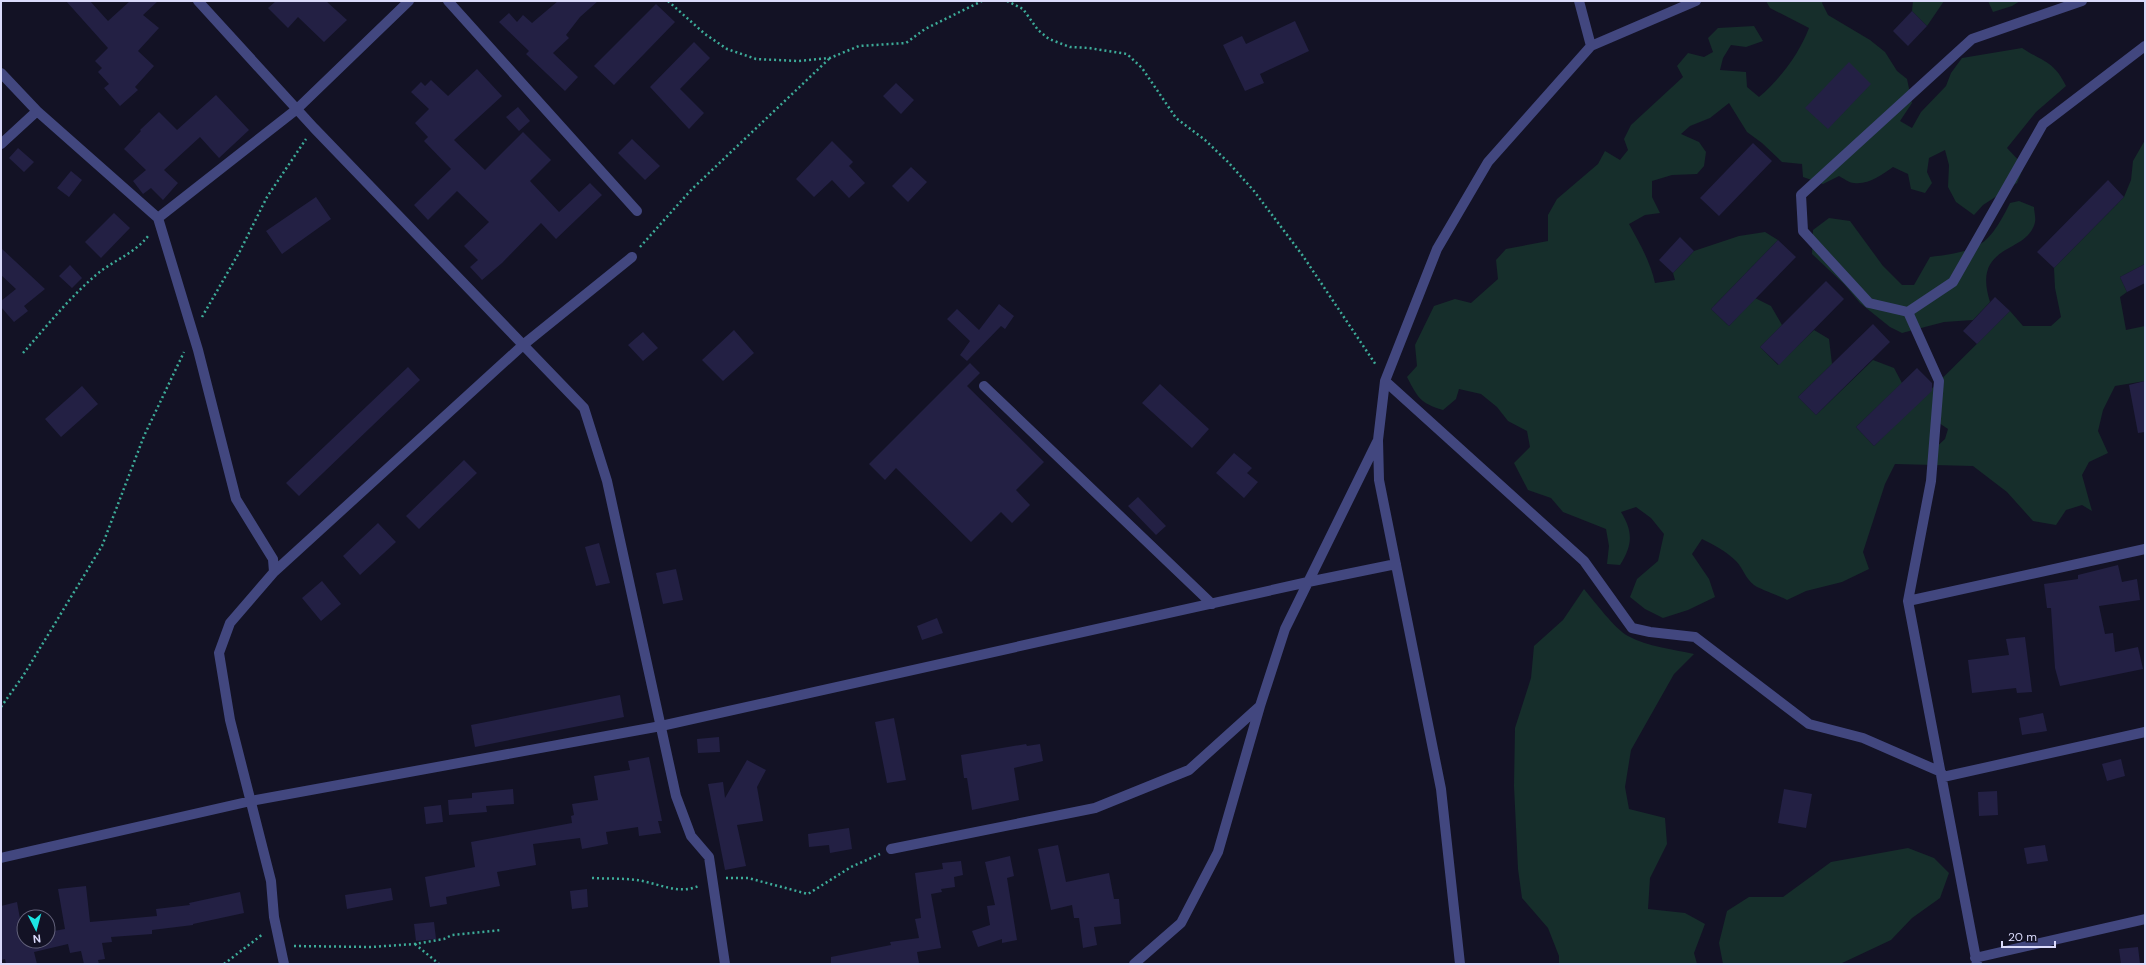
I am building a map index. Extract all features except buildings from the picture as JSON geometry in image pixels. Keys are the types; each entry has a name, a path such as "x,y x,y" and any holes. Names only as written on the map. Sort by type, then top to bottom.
{"street":[{"path":"198,1 314,128 584,408 607,480 676,796 691,836 709,857 724,964"},
{"path":"158,218 297,109 409,1"},
{"path":"448,1 637,211"},
{"path":"1579,1 1591,46"},
{"path":"1460,964 1441,789 1379,480 1378,440 1385,381 1437,249 1488,162 1591,46 1696,1"},
{"path":"2082,1 1972,39 1801,195 1803,231 1870,303 1908,312 1953,282 2043,124 2145,46"},
{"path":"1,73 37,111 158,218 193,334 236,499 273,559 274,572"},
{"path":"1,144 37,111"},
{"path":"284,964 274,917 271,881 230,720 219,653 230,623 274,572 523,345 632,257"},
{"path":"1908,312 1938,381 1931,481 1908,601 1942,774 1976,961 2145,919"},
{"path":"1385,381 1584,561 1632,628 1650,632 1695,637 1809,724 1863,738 1942,774 2145,732"},
{"path":"984,386 1212,604"},
{"path":"1134,964 1181,923 1218,852 1260,706 1285,629 1378,440"},
{"path":"1908,601 2145,549"},
{"path":"1,858 251,801 661,726 1308,582 1396,564"},
{"path":"891,849 1095,808 1189,770 1260,706"}],"path":[{"path":"668,1 705,34 727,50 756,59 798,61 830,58 859,46 906,43 925,29 982,1"},
{"path":"1007,1 1023,9 1038,30 1049,38 1070,48 1089,48 1127,54 1142,68 1176,118 1211,145 1254,191 1364,344 1385,381"},
{"path":"632,257 691,190 830,58"},
{"path":"1,708 23,676 102,546 144,436 193,334 240,251 267,197 314,128"},
{"path":"23,353 72,298 95,275 112,262 134,251 149,235 158,218"},
{"path":"592,878 635,880 656,884 671,889 693,889 713,878 748,878 808,894 851,867 891,849"},
{"path":"224,964 258,940 272,925 274,917"},
{"path":"280,946 371,947 415,944 444,939 452,934 501,930"},
{"path":"415,944 439,964"}],"green space":[{"path":"1766,1 1823,1 1822,3 1828,15 1870,40 1885,52 1897,71 1907,79 1912,103 1900,121 1912,128 1921,112 1946,86 1951,73 1962,58 2022,48 2057,71 2066,86 2036,112 2007,148 2024,166 2017,183 1983,205 1974,215 1956,202 1948,187 1949,165 1945,150 1929,158 1927,172 1932,183 1925,193 1911,189 1908,174 1893,167 1870,181 1852,183 1839,176 1823,184 1803,177 1802,164 1782,162 1762,143 1747,132 1729,103 1710,118 1690,126 1681,134 1699,142 1706,152 1704,166 1697,174 1672,175 1652,181 1652,197 1660,213 1645,215 1629,224 1641,246 1655,283 1675,280 1673,273 1694,251 1739,236 1765,232 1778,240 1711,309 1729,326 1755,298 1771,306 1782,325 1760,347 1778,365 1814,330 1829,339 1832,364 1798,397 1816,415 1873,360 1894,368 1902,383 1856,427 1874,446 2010,311 2023,326 2051,326 2061,317 2055,288 2054,268 2124,197 2131,180 2133,161 2145,140 2145,264 2120,277 2127,292 2120,297 2126,330 2145,326 2145,381 2115,386 2103,410 2098,431 2108,453 2089,462 2082,475 2092,511 2082,505 2066,510 2056,525 2033,521 2007,492 1973,466 1895,464 1885,484 1863,552 1869,569 1842,582 1806,591 1787,600 1754,585 1732,557 1720,548 1702,539 1692,554 1709,579 1715,597 1688,610 1663,618 1645,609 1630,597 1637,579 1658,561 1664,534 1651,518 1636,507 1621,512 1628,526 1630,538 1629,544 1620,565 1607,564 1609,546 1606,529 1563,512 1551,498 1528,490 1514,463 1530,447 1527,431 1508,421 1497,407 1481,394 1459,389 1456,399 1443,410 1429,405 1420,399 1407,377 1417,366 1415,345 1434,306 1455,299 1471,303 1498,279 1496,260 1506,249 1548,241 1548,215 1557,199 1598,164 1605,151 1620,160 1628,150 1624,139 1631,125 1683,77 1677,66 1688,53 1704,57 1713,52 1708,38 1718,28 1754,26 1763,41 1746,47 1731,45 1723,58 1720,70 1746,72 1747,87 1759,97 1775,82 1795,56 1809,28 1770,8","holes":["1936,421 1948,429 1945,439 1934,449"]},
{"path":"1913,1 1944,1 1927,26 1912,11"},
{"path":"1988,1 2020,1 2012,6 1993,12"},
{"path":"2019,201 2034,207 2035,222 2030,232 2022,240 1994,259 1988,269 1986,283 1990,302 1973,320 1944,322 1902,333 1890,327 1860,303 1844,284 1812,254 1813,230 1829,218 1850,221 1883,266 1902,285 1914,285 1930,257 1961,252 1979,245 1993,232 2010,203"},
{"path":"1584,589 1611,621 1628,636 1644,643 1694,654 1674,674 1631,750 1625,787 1629,809 1665,818 1667,844 1650,878 1648,909 1685,913 1705,924 1694,953 1697,964 1559,964 1559,956 1548,928 1522,898 1518,869 1514,786 1515,728 1531,678 1534,646 1563,620"},
{"path":"1908,848 1934,858 1949,873 1940,898 1912,918 1891,940 1840,964 1723,964 1719,943 1727,911 1749,897 1783,897 1831,862"}]}
